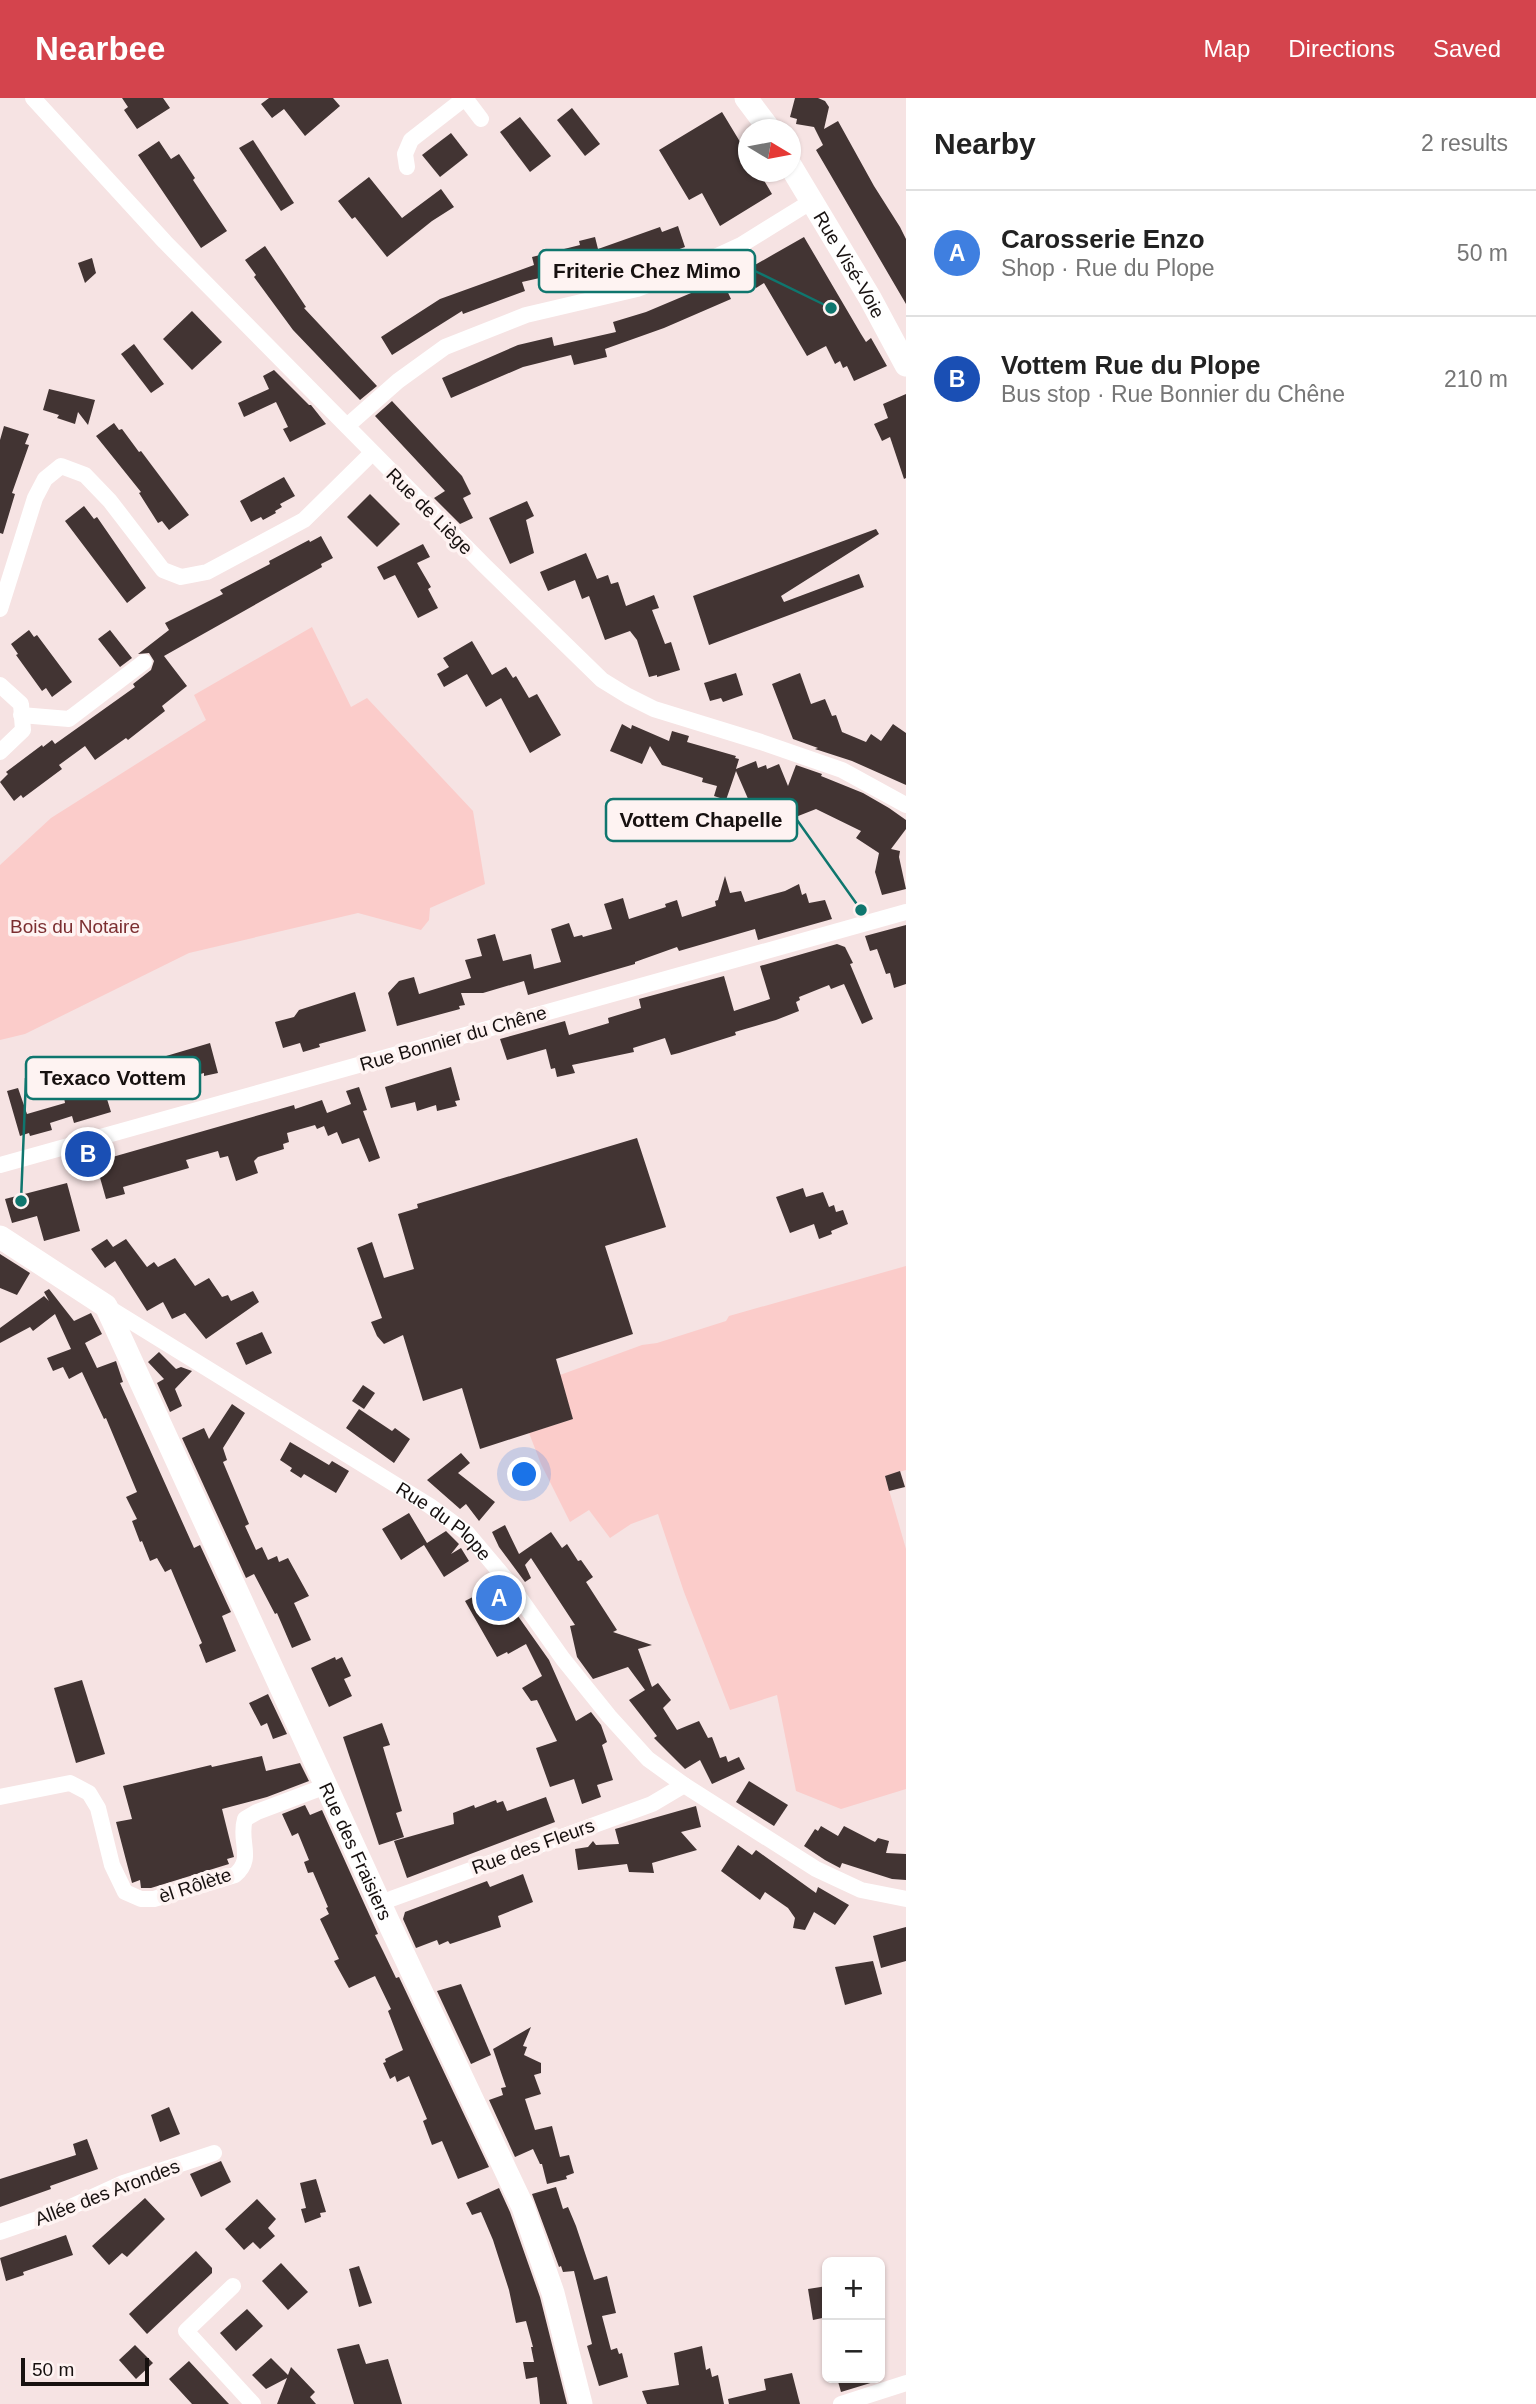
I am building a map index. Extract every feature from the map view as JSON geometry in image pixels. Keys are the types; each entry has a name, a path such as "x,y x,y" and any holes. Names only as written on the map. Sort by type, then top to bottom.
{"street":[{"name":"Rue de Liège","path":"33,98 165,242 372,453 602,680 654,709 842,770 906,805"},
{"path":"407,167 405,154 411,140 464,98 481,119"},
{"path":"746,98 761,119"},
{"name":"Rue Visé-Voie","path":"800,182 870,298 906,365"},
{"path":"347,426 398,381 445,347 526,315 637,289 689,269 741,244 812,201"},
{"path":"0,609 35,498 45,479 61,466 85,475 110,501 163,570 181,577 208,572 304,520 372,453"},
{"path":"22,715 69,719 144,662"},
{"path":"0,685 20,704 23,730 0,752"},
{"name":"Rue Bonnier du Chêne","path":"0,1165 906,912"},
{"name":"Rue du Plope","path":"2,1241 430,1506 467,1533 510,1584 563,1659 648,1759 816,1869 843,1883 880,1895 906,1899"},
{"name":"Rue des Fraisiers","path":"106,1306 523,2207 553,2293 581,2404"},
{"name":"èl Rôlète","path":"0,1797 70,1783 89,1793 98,1808 112,1865 125,1892 141,1899 154,1899 235,1875 245,1863 241,1833 245,1819 326,1786"},
{"name":"Rue des Fleurs","path":"380,1903 652,1804 684,1785"},
{"name":"Allée des Arondes","path":"0,2232 64,2210 123,2183 214,2153"},
{"path":"233,2286 186,2331 253,2404"},
{"path":"841,2404 906,2383"}],"green space":[{"name":"Bois du Notaire","path":"312,627 351,707 367,698 473,811 485,884 430,908 429,920 421,930 358,913 189,953 25,1034 0,1040 0,865 51,818 206,720 194,695"},
{"path":"906,1266 906,1470 885,1476 906,1549 906,1789 841,1809 796,1791 777,1695 730,1710 684,1592 658,1514 631,1524 610,1538 589,1510 570,1522 529,1433 573,1419 560,1375 642,1345 657,1343 726,1321 729,1316"}],"building":[{"path":"122,98 163,98 170,108 137,129 124,110 128,107"},
{"path":"269,98 333,98 340,106 305,136 284,109 272,118 261,104"},
{"path":"795,98 818,98 825,101 829,107 824,129 838,121 906,239 906,304 816,150 823,145 814,127 801,125 801,119 790,117"},
{"path":"572,108 600,144 585,156 557,120"},
{"path":"722,112 738,138 738,182 765,182 772,194 720,226 702,193 689,200 659,150"},
{"path":"520,117 551,156 530,172 500,132"},
{"path":"451,133 468,155 440,177 422,155"},
{"path":"253,140 294,203 281,211 239,148"},
{"path":"159,141 171,159 179,154 227,231 201,248 138,155"},
{"path":"369,177 402,218 441,189 454,207 387,257 355,217 352,219 338,201"},
{"path":"678,226 685,247 623,270 621,264 612,267 610,262 522,282 525,291 463,314 462,311 392,355 381,337 440,299 534,265 532,257 580,245 579,241 595,237 598,249 660,227 662,232"},
{"path":"804,237 866,342 871,338 887,366 854,381 847,366 843,368 840,361 835,364 826,346 807,356 764,283 756,288 746,270"},
{"path":"265,246 306,307 304,308 377,386 360,400 293,330 254,277 256,275 245,260"},
{"path":"92,258 96,273 85,283 78,263"},
{"path":"722,280 731,299 664,328 605,349 607,357 574,365 571,355 523,367 451,398 442,378 518,345 552,337 554,346 616,332 613,322 646,312"},
{"path":"192,311 222,342 192,370 163,339"},
{"path":"134,344 164,384 151,393 121,354"},
{"path":"274,370 311,405 326,424 290,442 283,429 288,427 276,402 244,417 238,403 269,389 263,376"},
{"path":"49,389 95,400 88,425 78,412 75,424 43,410"},
{"path":"906,394 904,479 890,437 882,441 874,424 888,418 883,404"},
{"path":"392,401 462,476 471,494 463,498 473,518 460,524 434,498 445,491 375,416"},
{"path":"114,423 119,430 122,429 139,452 141,451 189,515 169,530 162,521 158,523 139,493 141,492 96,436"},
{"path":"4,426 29,434 25,444 29,445 12,493 15,494 3,534 0,533 0,440"},
{"path":"284,477 295,496 280,504 282,507 275,511 276,513 263,520 261,517 251,522 240,501"},
{"path":"370,494 400,524 377,547 347,517"},
{"path":"527,501 534,516 526,520 534,553 510,564 489,518"},
{"path":"84,506 94,519 97,517 146,588 127,603 65,521"},
{"path":"876,529 879,534 781,596 784,602 859,574 864,587 709,645 693,596"},
{"path":"321,536 333,558 321,564 322,567 164,656 187,686 162,706 165,711 128,740 126,738 95,760 85,746 59,765 62,769 23,798 21,795 14,801 0,782 8,774 6,772 42,745 43,747 52,740 55,744 135,687 133,684 151,670 154,661 149,653 138,654 169,630 165,623 223,594 220,590 270,564 269,561"},
{"path":"423,544 430,557 417,563 431,587 428,589 438,608 418,618 395,575 384,580 377,567"},
{"path":"586,553 597,579 608,575 611,584 618,582 626,606 654,595 659,608 652,610 665,644 671,642 680,670 649,677 637,640 630,631 605,640 589,596 582,599 575,580 548,591 540,572"},
{"path":"29,630 34,637 37,635 72,682 52,697 46,688 42,691 11,644"},
{"path":"110,630 132,658 120,667 98,639"},
{"path":"472,641 492,675 506,667 513,678 516,676 529,698 537,694 561,735 530,753 501,698 486,707 467,674 444,687 437,674 449,667 443,658"},
{"path":"736,673 743,695 723,702 721,698 710,701 704,683"},
{"path":"800,673 811,704 825,699 832,716 836,715 842,732 866,742 871,734 881,741 893,724 906,733 906,785 793,739 772,684"},
{"path":"622,724 631,729 632,725 669,741 672,731 689,736 687,742 736,756 735,758 739,759 736,769 756,761 758,768 766,765 767,769 779,764 788,786 796,765 822,774 821,776 863,793 889,808 906,820 906,829 891,849 900,851 906,889 882,895 875,872 879,853 856,838 861,831 816,809 788,820 786,816 776,821 768,802 752,808 736,771 726,800 714,796 717,786 702,782 703,778 662,765 650,746 642,764 610,751"},
{"path":"725,876 730,893 741,891 745,902 785,891 799,884 802,895 806,893 809,903 825,900 832,919 758,940 755,929 679,951 677,947 635,964 528,995 524,981 483,993 461,993 465,1005 459,1006 460,1009 397,1026 388,993 399,981 414,977 419,994 471,978 465,960 482,956 477,939 495,934 503,961 531,954 534,969 561,962 551,929 569,923 574,937 583,937 612,929 604,904 623,898 629,919 666,907 665,904 677,900 682,917 716,906 715,901 718,900"},
{"path":"906,925 906,984 894,988 890,973 886,974 877,949 870,951 865,936"},
{"path":"837,944 845,947 853,963 850,964 873,1019 862,1024 844,984 831,989 829,985 799,997 800,1000 796,1002 799,1011 735,1032 736,1035 671,1055 665,1038 633,1048 634,1052 572,1065 575,1073 557,1077 555,1068 551,1069 546,1049 507,1060 500,1039 565,1021 569,1035 609,1023 608,1018 641,1008 639,999 724,976 734,1011 770,999 760,966"},
{"path":"355,992 366,1031 319,1044 320,1047 303,1052 300,1043 283,1048 275,1022 294,1017 299,1010"},
{"path":"210,1043 218,1073 204,1076 204,1073 132,1093 125,1063 155,1056 156,1059"},
{"path":"451,1067 460,1100 455,1101 457,1106 437,1111 436,1105 417,1111 415,1102 391,1108 385,1087"},
{"path":"92,1084 94,1089 103,1086 111,1112 74,1123 72,1116 50,1123 52,1130 20,1136 7,1091 18,1088 27,1114 65,1103 63,1092"},
{"path":"359,1087 367,1110 363,1111 380,1158 369,1162 359,1138 342,1144 337,1132 328,1136 324,1126 317,1129 315,1125 287,1133 289,1142 283,1144 284,1149 258,1157 254,1161 258,1173 236,1181 228,1156 220,1158 218,1151 186,1160 189,1168 123,1187 125,1194 106,1199 99,1174 105,1172 102,1160 294,1105 295,1109 322,1100 327,1113 351,1104 346,1091"},
{"path":"637,1138 666,1227 605,1246 633,1334 556,1359 573,1419 480,1449 462,1388 423,1401 403,1335 384,1344 377,1336 371,1322 382,1318 357,1248 372,1242 384,1278 414,1269 398,1214 418,1208 417,1204"},
{"path":"67,1183 80,1231 44,1241 37,1216 12,1223 5,1199"},
{"path":"803,1188 806,1197 823,1192 829,1207 834,1205 836,1212 843,1210 848,1224 819,1239 814,1224 790,1233 776,1197"},
{"path":"107,1239 113,1247 126,1239 147,1267 154,1262 158,1267 175,1258 195,1286 209,1278 222,1297 228,1295 231,1301 253,1291 259,1302 206,1339 185,1313 172,1319 163,1302 147,1311 115,1261 105,1268 91,1249"},
{"path":"0,1254 30,1273 17,1295 0,1288"},
{"path":"49,1289 74,1321 91,1313 102,1334 85,1343 97,1368 116,1361 123,1382 120,1383 194,1548 200,1545 231,1612 222,1616 236,1651 206,1663 199,1645 202,1643 171,1569 165,1572 157,1558 150,1561 132,1521 137,1519 126,1497 137,1492 106,1418 104,1419 82,1372 69,1379 63,1367 53,1371 47,1358 71,1349 55,1314 33,1331 30,1327 0,1343 0,1328 44,1296 49,1301 44,1292"},
{"path":"262,1332 272,1353 246,1365 236,1343"},
{"path":"159,1352 176,1369 181,1367 192,1371 175,1389 182,1406 170,1412 157,1383 164,1379 148,1362"},
{"path":"363,1385 375,1393 364,1409 352,1401"},
{"path":"232,1404 245,1413 223,1448 227,1460 223,1462 249,1524 245,1526 256,1550 262,1547 268,1560 277,1556 279,1562 288,1558 309,1596 294,1603 311,1640 292,1648 277,1613 275,1614 254,1574 246,1578 182,1438 204,1428 209,1439"},
{"path":"359,1409 392,1431 395,1428 410,1439 394,1463 346,1428"},
{"path":"290,1442 329,1465 332,1461 349,1471 336,1493 304,1474 301,1478 280,1460"},
{"path":"461,1453 470,1463 458,1473 495,1502 479,1521 466,1504 460,1509 427,1480"},
{"path":"900,1471 905,1487 889,1491 885,1476"},
{"path":"409,1513 427,1543 446,1531 459,1544 451,1554 461,1548 469,1561 444,1577 424,1545 401,1560 382,1529"},
{"path":"505,1525 519,1554 551,1532 562,1548 567,1544 593,1577 586,1582 617,1630 613,1632 652,1645 638,1649 652,1687 658,1683 671,1700 663,1708 677,1730 699,1721 708,1738 712,1737 720,1758 726,1756 728,1762 739,1757 745,1769 712,1784 700,1760 685,1769 654,1738 657,1736 629,1700 645,1690 628,1667 593,1679 577,1657 570,1626 575,1625 531,1558 525,1565 531,1578 525,1582 499,1547 492,1532"},
{"path":"496,1585 549,1660 576,1721 591,1712 601,1725 607,1742 602,1745 613,1780 597,1785 601,1797 582,1804 574,1779 550,1787 536,1748 557,1741 537,1700 531,1701 522,1688 542,1676 526,1644 497,1657 465,1601"},
{"path":"335,1657 336,1660 342,1657 351,1676 344,1679 352,1696 329,1707 311,1668"},
{"path":"82,1680 105,1754 76,1763 54,1688"},
{"path":"268,1694 287,1734 273,1739 267,1723 261,1726 249,1703"},
{"path":"382,1723 390,1745 383,1747 402,1811 396,1813 404,1837 379,1845 343,1737"},
{"path":"262,1756 266,1771 300,1763 309,1781 267,1797 222,1809 234,1857 227,1859 229,1864 151,1888 141,1888 140,1880 132,1883 116,1822 132,1819 123,1786"},
{"path":"749,1781 788,1805 774,1826 736,1802"},
{"path":"546,1797 555,1822 407,1878 394,1841 454,1824 453,1813 474,1805 475,1808 496,1800 497,1803 503,1801 507,1811"},
{"path":"305,1805 310,1815 322,1810 378,1934 375,1935 396,1978 399,1977 489,2167 458,2179 442,2141 432,2145 423,2121 427,2119 409,2076 397,2082 395,2076 390,2079 383,2063 386,2062 385,2059 403,2050 388,2011 391,2009 375,1976 349,1988 334,1961 339,1959 320,1919 329,1914 326,1908 328,1907 313,1872 308,1873 304,1862 309,1860 298,1833 292,1836 282,1814"},
{"path":"696,1806 701,1827 681,1832 697,1850 652,1863 654,1873 629,1872 627,1864 578,1870 575,1849 588,1847 593,1841 596,1845 619,1844 615,1829"},
{"path":"821,1826 838,1836 844,1826 875,1842 878,1838 889,1841 886,1853 906,1854 906,1880 892,1879 842,1863 840,1868 825,1860 804,1846 815,1829 818,1831"},
{"path":"738,1845 752,1855 756,1850 816,1893 818,1887 849,1905 835,1925 814,1912 805,1930 793,1928 795,1918 788,1908 765,1892 760,1900 721,1871"},
{"path":"523,1874 533,1902 498,1916 501,1927 450,1944 448,1941 439,1945 437,1940 416,1948 403,1919 405,1912 487,1881 490,1887"},
{"path":"906,1927 906,1961 881,1968 873,1936"},
{"path":"873,1961 882,1994 845,2005 835,1967"},
{"path":"461,1984 491,2055 471,2064 437,1991"},
{"path":"531,2027 523,2046 527,2047 524,2055 541,2063 541,2073 534,2075 541,2094 525,2099 535,2130 552,2126 560,2157 569,2155 574,2173 566,2176 567,2179 547,2184 542,2164 533,2149 515,2157 489,2100 503,2095 501,2088 506,2087 493,2049"},
{"path":"169,2107 180,2134 160,2142 151,2115"},
{"path":"87,2139 98,2169 0,2207 0,2179 76,2155 73,2144"},
{"path":"221,2161 231,2182 201,2197 190,2174"},
{"path":"316,2179 326,2212 320,2213 321,2217 305,2223 301,2209 306,2208 300,2183"},
{"path":"556,2187 563,2209 568,2207 576,2226 594,2280 607,2276 616,2313 602,2316 611,2350 617,2348 619,2354 622,2353 628,2377 599,2386 587,2346 592,2344 574,2271 563,2272 561,2266 559,2267 532,2194"},
{"path":"499,2188 540,2297 567,2404 540,2404 537,2377 526,2379 523,2362 534,2362 526,2321 516,2323 493,2240 481,2212 472,2215 466,2203"},
{"path":"145,2198 165,2219 127,2257 122,2253 109,2265 92,2246"},
{"path":"257,2199 276,2219 268,2228 275,2236 260,2249 253,2242 244,2250 225,2229"},
{"path":"66,2235 73,2255 23,2272 24,2275 6,2281 0,2258"},
{"path":"196,2251 212,2268 212,2273 147,2334 129,2314"},
{"path":"281,2263 308,2292 288,2310 262,2281"},
{"path":"359,2266 372,2303 359,2307 349,2269"},
{"path":"822,2287 822,2318 813,2320 808,2289"},
{"path":"247,2309 263,2326 236,2351 220,2333"},
{"path":"359,2344 366,2364 388,2359 402,2404 354,2404 337,2349"},
{"path":"135,2345 153,2363 136,2379 119,2360"},
{"path":"702,2346 706,2370 710,2368 712,2377 718,2375 724,2404 647,2404 642,2391 679,2385 674,2353"},
{"path":"271,2358 288,2375 291,2367 315,2392 310,2397 316,2404 277,2404 287,2378 266,2389 252,2375"},
{"path":"189,2361 229,2404 192,2404 169,2379"},
{"path":"792,2373 800,2404 729,2404 728,2399 766,2390 764,2379"},
{"path":"838,2383 870,2383 841,2392"}],"place":[{"name":"Friterie Chez Mimo","path":"831,308"},
{"name":"Vottem Chapelle","path":"861,910"},
{"name":"Vottem Rue du Plope","path":"88,1154"},
{"name":"Texaco Vottem","path":"21,1201"},
{"name":"Carosserie Enzo","path":"499,1598"}]}
